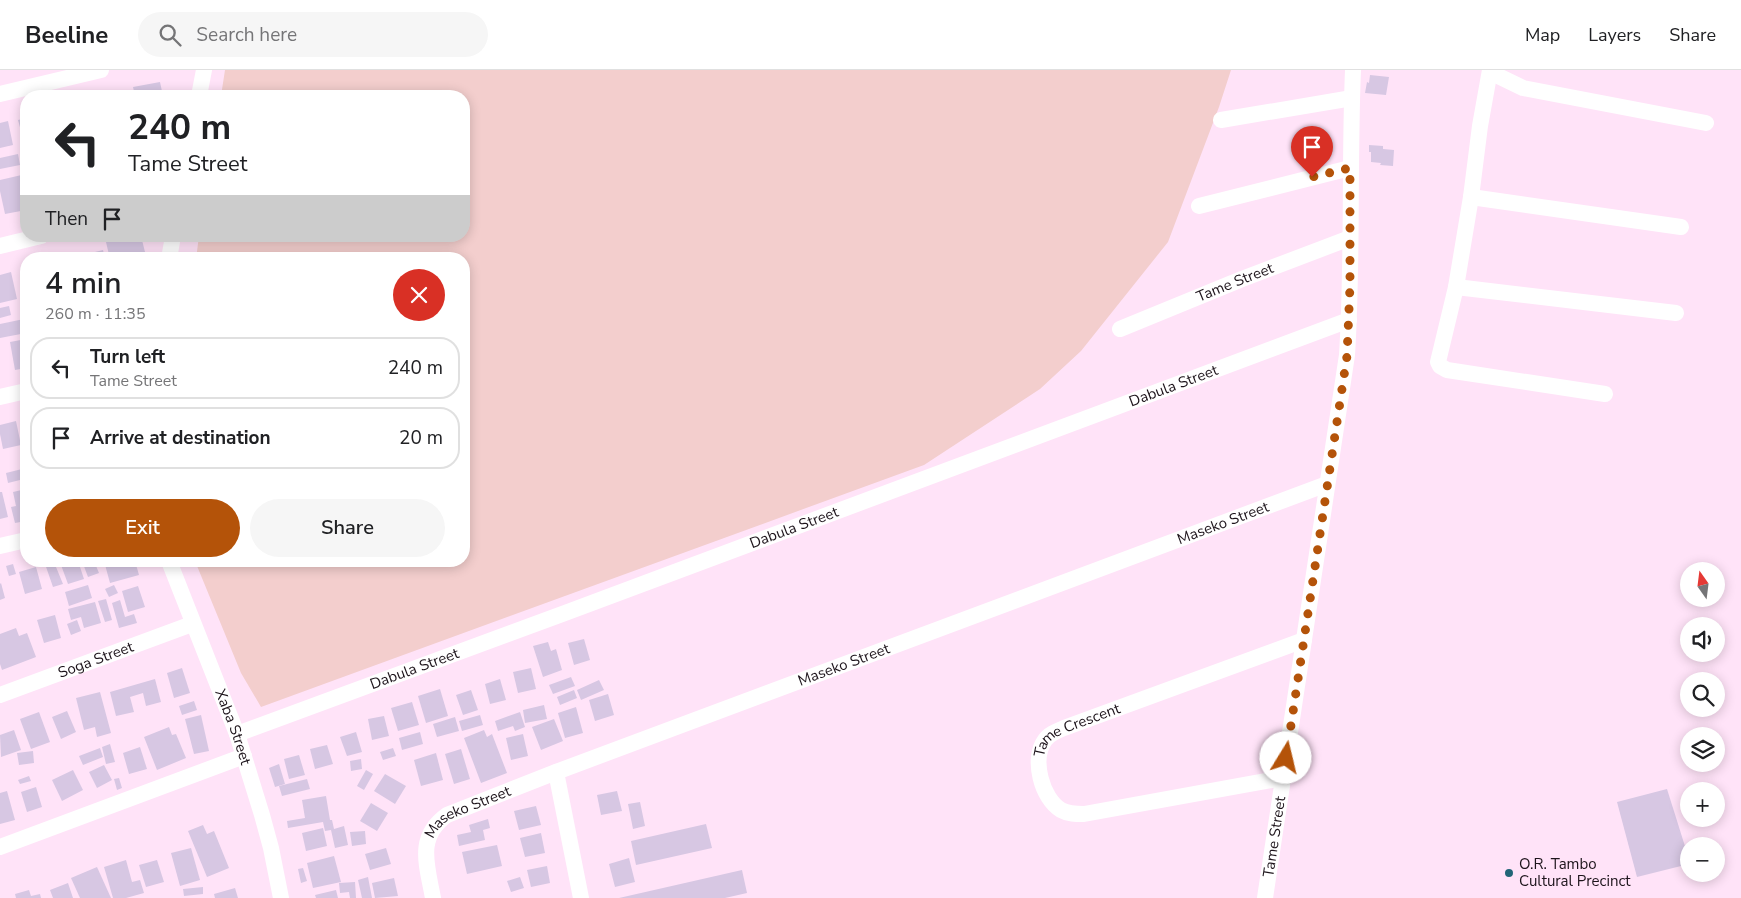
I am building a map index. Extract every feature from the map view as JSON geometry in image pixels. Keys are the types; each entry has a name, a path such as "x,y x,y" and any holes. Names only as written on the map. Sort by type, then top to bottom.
{"street":[{"path":"0,94 101,70"},
{"path":"199,90 204,70"},
{"name":"Tame Street","path":"1265,898 1347,356 1353,70"},
{"path":"1605,394 1442,368 1438,362 1456,287 1490,71 1523,88 1706,123"},
{"path":"1221,120 1352,98"},
{"path":"1200,206 1350,168"},
{"path":"1471,197 1682,227"},
{"name":"Tame Street","path":"1120,329 1242,279 1350,238"},
{"path":"0,246 20,241"},
{"path":"1456,287 1676,312"},
{"name":"Dabula Street","path":"237,734 1349,320"},
{"path":"0,397 20,392"},
{"name":"Maseko Street","path":"433,898 426,848 429,835 440,820 448,815 556,772 1327,484"},
{"path":"0,546 20,541"},
{"name":"Xaba Street","path":"171,567 192,624 237,734 271,848 281,898"},
{"name":"Soga Street","path":"0,695 192,624"},
{"name":"Tame Crescent","path":"1283,778 1084,814 1070,814 1053,804 1038,770 1038,757 1045,740 1064,728 1304,640"},
{"path":"0,848 244,756"},
{"path":"556,772 582,898"}],"shaded area":[{"path":"225,70 1231,70 1168,242 1081,351 1040,389 924,465 261,707 241,673 197,567 470,567 470,252 197,252 198,242 470,242 470,90 222,90"}],"building":[{"path":"1370,75 1389,77 1386,95 1365,93"},
{"path":"160,82 162,90 134,90 133,87"},
{"path":"8,121 13,145 0,148 0,123"},
{"path":"1369,145 1383,146 1383,149 1394,150 1393,166 1371,162"},
{"path":"18,154 20,165 0,169 0,158"},
{"path":"20,175 20,211 5,214 0,191 0,180"},
{"path":"106,242 142,242 145,252 108,252"},
{"path":"11,272 17,299 0,303 0,275"},
{"path":"9,306 11,315 0,318 0,308"},
{"path":"20,320 20,334 0,338 0,324"},
{"path":"20,340 20,369 15,370 10,342"},
{"path":"16,421 20,445 3,449 0,425"},
{"path":"20,470 20,480 8,483 6,473"},
{"path":"20,490 20,522 15,523 11,507 16,506 13,492"},
{"path":"0,492 2,492 8,517 0,519"},
{"path":"13,564 16,574 9,576 6,566"},
{"path":"36,567 42,589 25,594 19,572"},
{"path":"46,567 56,567 63,584 53,587"},
{"path":"62,567 80,567 84,579 68,584"},
{"path":"84,567 96,567 99,573 88,577"},
{"path":"106,567 137,567 139,575 110,583"},
{"path":"0,584 5,598 0,600"},
{"path":"88,585 92,598 69,606 65,592"},
{"path":"114,585 118,593 109,597 105,589"},
{"path":"138,586 145,607 128,612 122,591"},
{"path":"106,599 112,620 105,622 98,601"},
{"path":"120,600 125,617 134,614 137,623 119,628 112,603"},
{"path":"95,602 101,623 84,628 81,617 71,620 68,609"},
{"path":"55,615 61,638 44,643 37,620"},
{"path":"77,620 81,631 71,635 67,624"},
{"path":"16,628 19,636 27,633 36,657 2,670 0,664 0,634"},
{"path":"584,639 590,660 574,665 568,643"},
{"path":"548,642 551,651 556,649 562,670 543,677 533,646"},
{"path":"182,668 190,693 174,698 167,673"},
{"path":"531,668 536,689 518,693 513,672"},
{"path":"571,677 575,686 553,694 549,685"},
{"path":"155,679 161,702 146,706 143,693 130,697 134,712 116,716 110,692"},
{"path":"500,679 506,700 490,704 485,684"},
{"path":"599,680 604,690 581,700 577,690"},
{"path":"440,689 448,716 426,723 418,696"},
{"path":"471,690 478,710 463,715 456,695"},
{"path":"574,690 577,698 560,705 557,697"},
{"path":"100,692 111,733 97,737 95,727 84,730 76,698"},
{"path":"608,694 614,715 595,721 589,700"},
{"path":"194,701 197,710 182,715 179,706"},
{"path":"412,702 419,725 398,731 391,708"},
{"path":"544,705 547,719 525,723 523,710"},
{"path":"576,707 583,733 565,738 558,713"},
{"path":"67,711 76,732 61,739 52,717"},
{"path":"39,712 50,742 31,749 20,719"},
{"path":"520,712 525,727 515,731 513,726 498,731 495,721"},
{"path":"201,715 209,751 194,754 185,719"},
{"path":"480,715 483,725 462,731 459,721"},
{"path":"384,716 389,736 372,740 368,719"},
{"path":"455,717 459,731 437,737 433,724"},
{"path":"554,719 563,741 541,750 532,727"},
{"path":"169,727 172,735 176,734 186,758 157,770 144,737"},
{"path":"14,730 21,750 1,757 0,735"},
{"path":"484,730 487,737 492,734 507,773 481,783 464,738"},
{"path":"356,732 362,752 347,756 340,737"},
{"path":"420,732 423,744 402,750 399,738"},
{"path":"523,734 528,756 511,760 506,738"},
{"path":"110,744 115,762 106,764 102,747"},
{"path":"327,745 333,764 315,769 310,749"},
{"path":"140,747 147,769 129,774 123,753"},
{"path":"100,748 103,757 83,765 79,756"},
{"path":"393,748 396,756 383,760 380,752"},
{"path":"461,749 470,779 454,784 445,754"},
{"path":"33,751 34,763 19,765 17,753"},
{"path":"436,753 443,780 421,786 414,760"},
{"path":"299,755 305,775 289,779 284,759"},
{"path":"361,759 362,769 351,771 350,761"},
{"path":"279,764 285,784 275,787 269,768"},
{"path":"104,765 112,780 97,788 89,772"},
{"path":"73,770 83,790 62,801 52,780"},
{"path":"366,770 373,774 364,790 357,786"},
{"path":"385,774 406,786 395,804 374,791"},
{"path":"29,776 31,781 20,784 18,780"},
{"path":"119,778 122,788 117,790 114,779"},
{"path":"307,779 310,789 282,796 279,786"},
{"path":"36,787 42,807 27,812 21,792"},
{"path":"1667,789 1682,837 1680,837 1680,866 1637,877 1617,802"},
{"path":"7,791 15,820 0,824 0,793"},
{"path":"617,791 622,811 601,815 597,795"},
{"path":"326,796 330,820 332,820 334,829 344,826 348,845 335,848 331,830 325,831 323,822 288,828 287,821 305,818 302,800"},
{"path":"640,802 645,826 633,829 628,804"},
{"path":"371,803 388,813 377,831 360,821"},
{"path":"536,806 541,825 519,830 514,811"},
{"path":"488,819 490,828 483,830 485,840 459,846 457,835 471,832 469,825"},
{"path":"706,824 712,848 636,865 631,841"},
{"path":"203,825 207,834 214,831 229,868 207,877 188,831"},
{"path":"323,828 327,846 306,851 302,833"},
{"path":"365,831 366,844 352,846 350,832"},
{"path":"541,833 545,853 525,857 520,838"},
{"path":"497,845 502,866 467,874 462,852"},
{"path":"191,848 200,880 180,886 171,853"},
{"path":"386,848 391,864 370,870 365,854"},
{"path":"334,856 341,882 313,888 307,863"},
{"path":"629,858 635,882 615,887 609,864"},
{"path":"126,860 132,882 140,880 144,893 126,898 113,898 104,867"},
{"path":"157,860 164,882 146,887 139,865"},
{"path":"547,866 550,883 531,887 527,870"},
{"path":"97,867 111,898 80,898 71,878"},
{"path":"303,868 307,881 301,883 298,869"},
{"path":"742,870 747,893 725,898 619,898"},
{"path":"368,877 372,898 362,898 358,880"},
{"path":"520,877 524,888 511,892 507,881"},
{"path":"394,878 398,896 375,898 372,883"},
{"path":"355,882 356,898 350,898 349,892 340,893 339,883"},
{"path":"68,883 73,898 53,898 50,890"},
{"path":"203,887 203,894 184,896 183,889"},
{"path":"235,888 238,898 215,898 214,894"},
{"path":"29,890 31,896 40,894 41,898 16,898 15,894"},
{"path":"336,890 338,898 316,898 315,895"}],"place":[{"name":"O.R. Tambo Cultural Precinct","path":"1509,873"}],"route":[{"path":"1286,758 1347,356 1349,320 1350,168 1312,177"}]}
